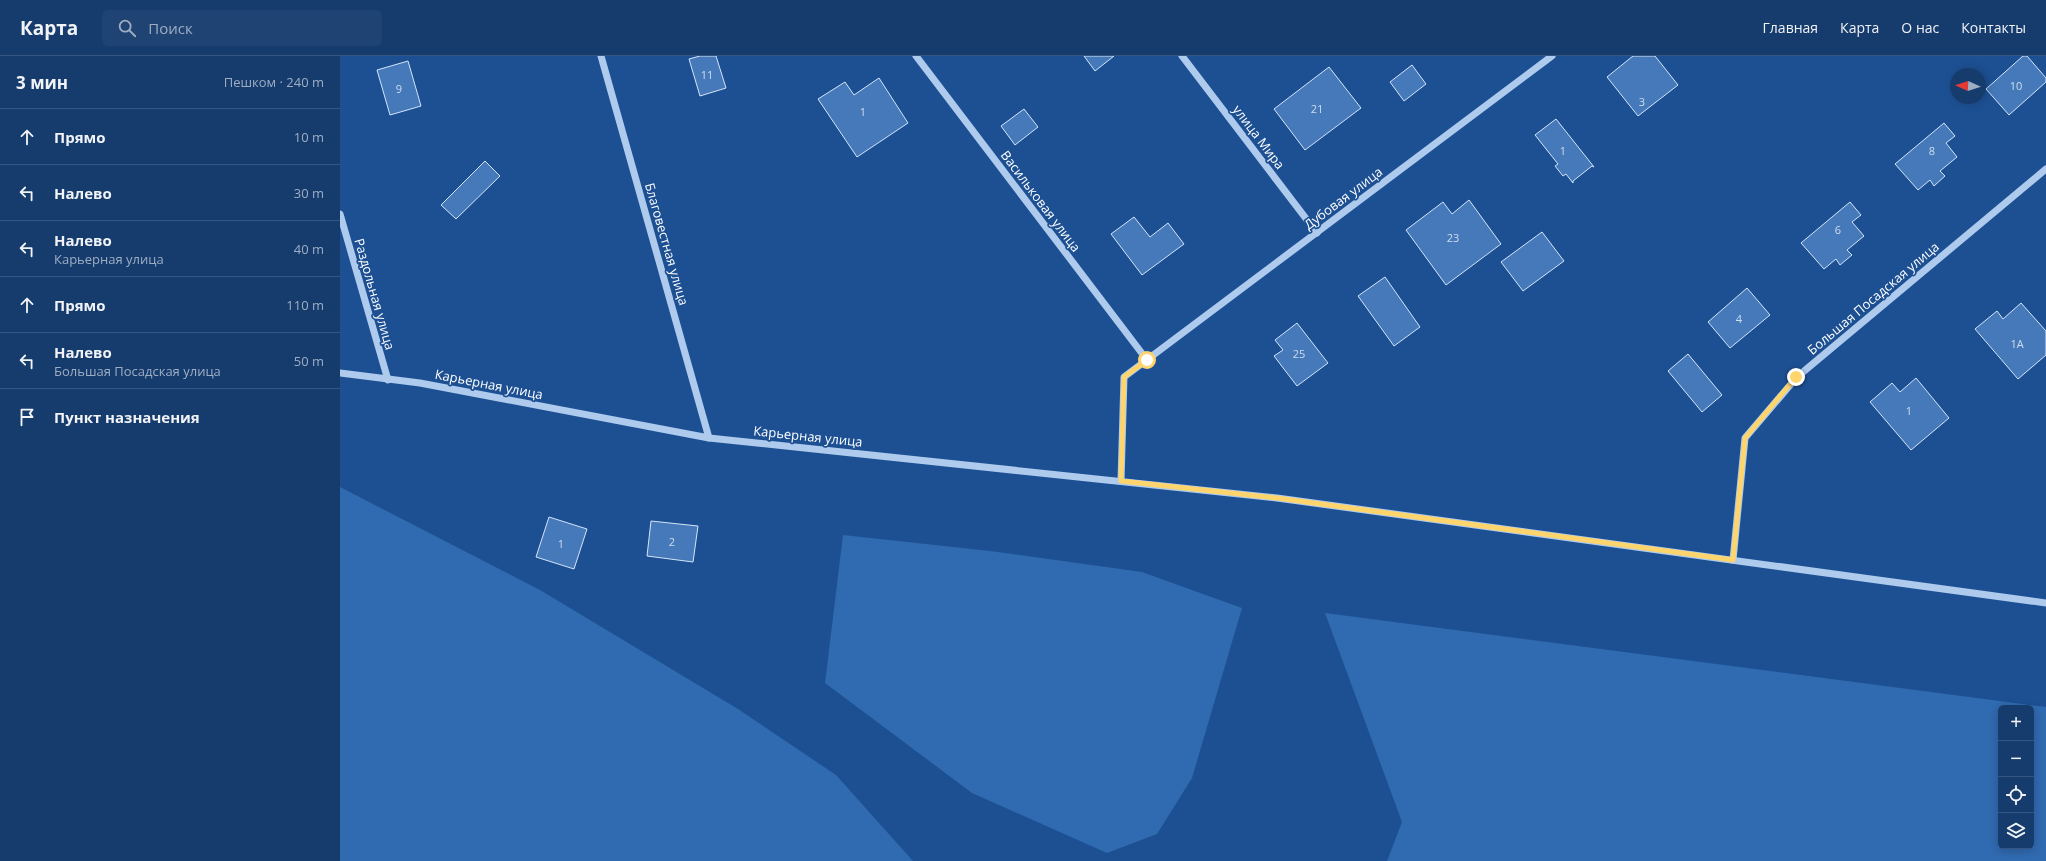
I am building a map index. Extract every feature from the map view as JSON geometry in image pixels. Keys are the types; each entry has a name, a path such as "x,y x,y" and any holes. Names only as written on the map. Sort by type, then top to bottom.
{"street":[{"name":"Благовестная улица","path":"601,56 709,438"},
{"name":"Васильковая улица","path":"916,56 1147,360"},
{"name":"улица Мира","path":"1182,56 1317,233"},
{"name":"Дубовая улица","path":"1121,481 1124,377 1552,56"},
{"name":"Большая Посадская улица","path":"1733,560 1745,438 1796,377 2046,169"},
{"name":"Раздольная улица","path":"340,214 388,380"},
{"name":"Карьерная улица","path":"340,373 420,383 709,438 1277,498 2046,603"}],"shaded area":[{"path":"340,487 540,590 738,709 836,775 913,861 340,861"},
{"path":"843,535 990,551 1142,572 1242,608 1192,778 1157,834 1107,853 972,793 825,683"},
{"path":"1325,613 2031,705 1998,705 1998,849 2034,849 2034,705 2046,707 2046,861 1387,861 1402,822"}],"building":[{"path":"700,56 716,56 726,88 700,96 689,59"},
{"path":"1084,56 1114,56 1095,71"},
{"path":"1633,56 1655,56 1678,85 1638,116 1607,77"},
{"path":"2023,56 2027,56 2046,78 2046,82 2009,115 1986,89"},
{"path":"408,61 421,106 390,115 377,70"},
{"path":"1412,65 1426,84 1404,101 1390,82"},
{"path":"1329,67 1361,108 1305,150 1274,109"},
{"path":"879,78 908,123 857,157 818,99 845,82 854,95"},
{"path":"1024,109 1038,127 1015,145 1001,126"},
{"path":"1556,119 1594,167 1592,166 1573,181 1573,183 1566,174 1563,176 1555,166 1558,164 1535,135"},
{"path":"1944,123 1955,136 1946,143 1957,157 1940,171 1945,176 1934,186 1930,180 1918,190 1895,164"},
{"path":"485,161 500,176 456,219 441,205"},
{"path":"1469,200 1501,244 1446,285 1406,230 1443,202 1452,214"},
{"path":"1850,202 1861,215 1852,222 1864,236 1847,250 1852,255 1840,265 1836,259 1824,269 1801,243"},
{"path":"1134,217 1150,237 1168,223 1184,244 1142,275 1111,234"},
{"path":"1542,232 1564,261 1523,291 1501,262"},
{"path":"1385,277 1420,327 1394,346 1358,296"},
{"path":"1747,288 1770,315 1730,348 1708,322"},
{"path":"2021,303 2046,331 2046,355 2018,379 1975,329 1997,311 2003,319"},
{"path":"1297,323 1328,363 1297,386 1274,356 1283,350 1275,340"},
{"path":"1688,354 1722,395 1702,412 1668,371"},
{"path":"1916,378 1949,418 1911,450 1870,402 1892,383 1900,392"},
{"path":"549,517 587,529 574,569 536,557"},
{"path":"651,521 698,526 693,562 647,556"}],"route":[{"path":"1147,360 1124,377 1121,481 1277,498 1733,560 1745,438 1796,377"}]}
